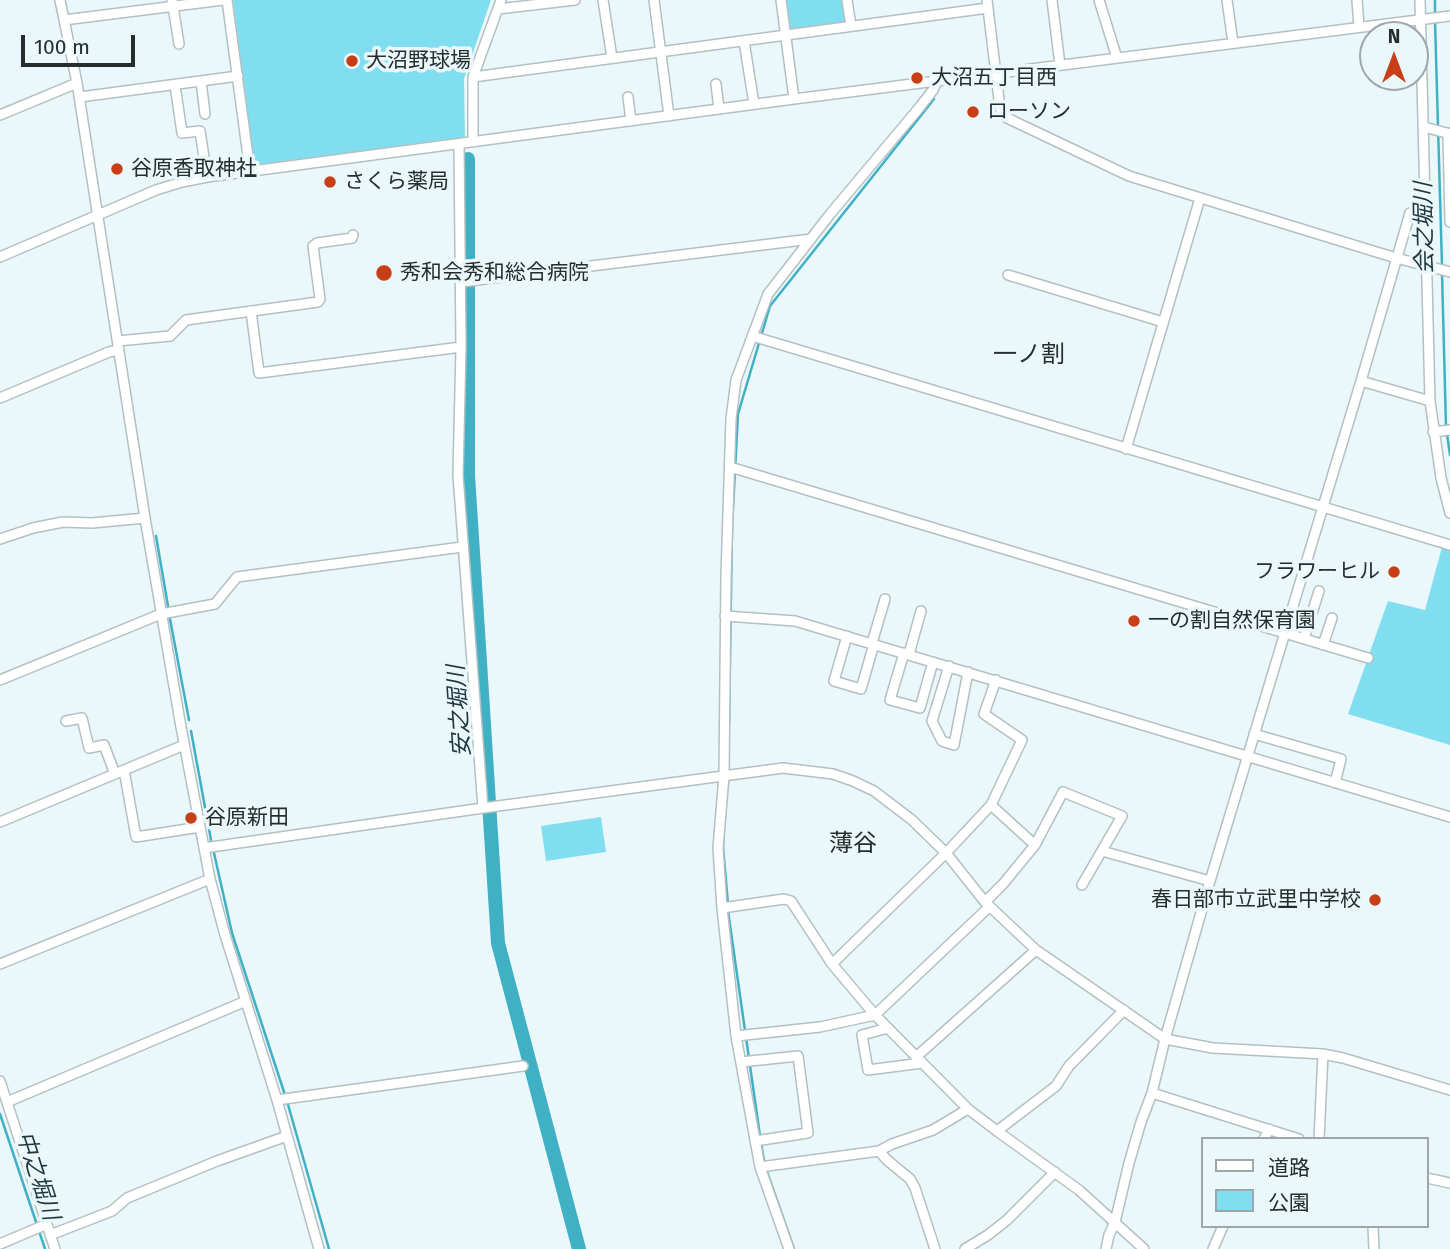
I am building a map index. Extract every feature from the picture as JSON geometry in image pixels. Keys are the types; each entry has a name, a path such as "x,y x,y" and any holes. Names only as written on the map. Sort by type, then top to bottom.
{"street":[{"path":"60,0 78,83 145,518 210,879 246,1001 283,1099 287,1136 319,1249"},
{"path":"64,20 173,3 225,0 250,171"},
{"path":"473,142 473,77 500,5 575,0"},
{"path":"603,0 612,58"},
{"path":"654,0 669,116"},
{"path":"780,0 794,99"},
{"path":"848,0 851,26"},
{"path":"1052,0 1060,65"},
{"path":"1100,0 1117,58"},
{"path":"1227,0 1233,43"},
{"path":"0,257 156,190 207,177 1359,27 1357,0"},
{"path":"1420,0 1425,19 1424,127 1430,401 1442,431 1441,478 1450,513"},
{"path":"173,3 178,44"},
{"path":"473,77 851,26 987,4 1000,108 1007,118 1129,176 1450,272"},
{"path":"1408,21 1445,17"},
{"path":"744,41 754,104"},
{"path":"80,97 238,76"},
{"path":"789,1249 760,1167 736,1036 722,908 718,848 723,776 731,419 736,380 768,294 919,108 937,80"},
{"path":"201,81 205,114"},
{"path":"0,115 78,83"},
{"path":"175,85 182,133 200,131 207,177"},
{"path":"716,85 719,109"},
{"path":"628,96 631,121"},
{"path":"1424,127 1449,133 1450,222"},
{"path":"458,144 461,282 458,475 483,808"},
{"path":"1126,449 1200,198"},
{"path":"1106,1249 1210,881 1410,213"},
{"path":"0,398 118,346 170,336 186,320 318,302 320,299 313,246 317,243 352,238 353,235"},
{"path":"461,282 811,239"},
{"path":"1008,275 1163,322"},
{"path":"251,311 259,373 461,348"},
{"path":"752,337 1450,545"},
{"path":"1361,381 1430,401"},
{"path":"730,467 1368,659"},
{"path":"0,539 63,522 92,523 145,518"},
{"path":"0,680 161,614 215,604 237,577 462,547"},
{"path":"1304,639 1319,591"},
{"path":"847,636 834,681 861,689 885,599"},
{"path":"921,611 890,700 920,708 933,662"},
{"path":"726,616 795,621 1450,817"},
{"path":"1323,645 1332,618"},
{"path":"949,666 932,721 942,741 954,745 968,672"},
{"path":"832,964 946,853 991,805 1022,740 984,714 996,680"},
{"path":"66,721 82,719 89,748 104,745 120,772 136,837 200,827"},
{"path":"1254,734 1341,759 1335,783"},
{"path":"0,822 184,746"},
{"path":"204,848 783,768 814,771 843,777 874,791 912,820 946,853 987,904 1036,950 1165,1039 1213,1048 1323,1054 1450,1090"},
{"path":"736,1036 820,1027 875,1015 987,904 1010,877 1035,845 1063,792 1122,816 1082,885"},
{"path":"991,805 1035,845"},
{"path":"1102,851 1210,881"},
{"path":"0,964 210,879"},
{"path":"722,908 784,899 791,901 832,964 875,1015 968,1109 1079,1190 1144,1249"},
{"path":"888,1028 862,1035 867,1070 919,1060 1036,950"},
{"path":"7,1101 246,1001"},
{"path":"997,1131 1056,1086 1069,1066 1124,1010"},
{"path":"1319,1137 1323,1054"},
{"path":"741,1062 798,1056 808,1133 755,1141"},
{"path":"283,1099 523,1066"},
{"path":"0,1082 55,1249"},
{"path":"1152,1093 1292,1137"},
{"path":"760,1167 880,1151 933,1130 968,1109"},
{"path":"1265,1137 1269,1129"},
{"path":"50,1235 112,1211 127,1198 216,1161 287,1136"},
{"path":"880,1151 910,1179 935,1249"},
{"path":"965,1249 1007,1220 1055,1172"},
{"path":"1429,1178 1450,1182"},
{"path":"0,1244 47,1224"},
{"path":"1213,1249 1222,1228"},
{"path":"1373,1228 1374,1249"}],"green space":[{"path":"233,0 491,0 464,79 465,139 254,165"},
{"path":"783,0 843,0 847,24 788,32"},
{"path":"1442,547 1450,549 1450,745 1348,714 1388,601 1425,610"},
{"path":"601,817 606,852 546,861 541,826"}],"waterway":[{"name":"会之堀川","path":"1435,0 1435,14"},
{"name":"会之堀川","path":"1435,21 1442,266"},
{"path":"729,723 732,527 738,414 770,306 934,99"},
{"name":"安之堀川","path":"468,159 468,475 498,943 579,1249"},
{"name":"会之堀川","path":"1442,273 1446,427"},
{"name":"会之堀川","path":"1447,434 1450,455"},
{"path":"156,536 168,606"},
{"path":"170,619 189,720"},
{"path":"191,731 211,840"},
{"path":"724,827 728,904"},
{"path":"214,853 232,933 285,1095"},
{"path":"728,911 760,1136"},
{"path":"287,1101 329,1249"},
{"name":"中之堀川","path":"0,1114 45,1249"},
{"path":"761,1143 765,1166 794,1249"}],"place":[{"name":"大沼野球場","path":"352,61"},
{"name":"大沼五丁目西","path":"917,78"},
{"name":"ローソン","path":"973,112"},
{"name":"谷原香取神社","path":"117,169"},
{"name":"さくら薬局","path":"330,182"},
{"name":"秀和会秀和総合病院","path":"384,273"},
{"name":"フラワーヒル","path":"1394,572"},
{"name":"一の割自然保育園","path":"1134,621"},
{"name":"谷原新田","path":"191,818"},
{"name":"春日部市立武里中学校","path":"1375,900"}],"district":[{"name":"一ノ割","path":"1029,355"},
{"name":"薄谷","path":"853,844"}]}
